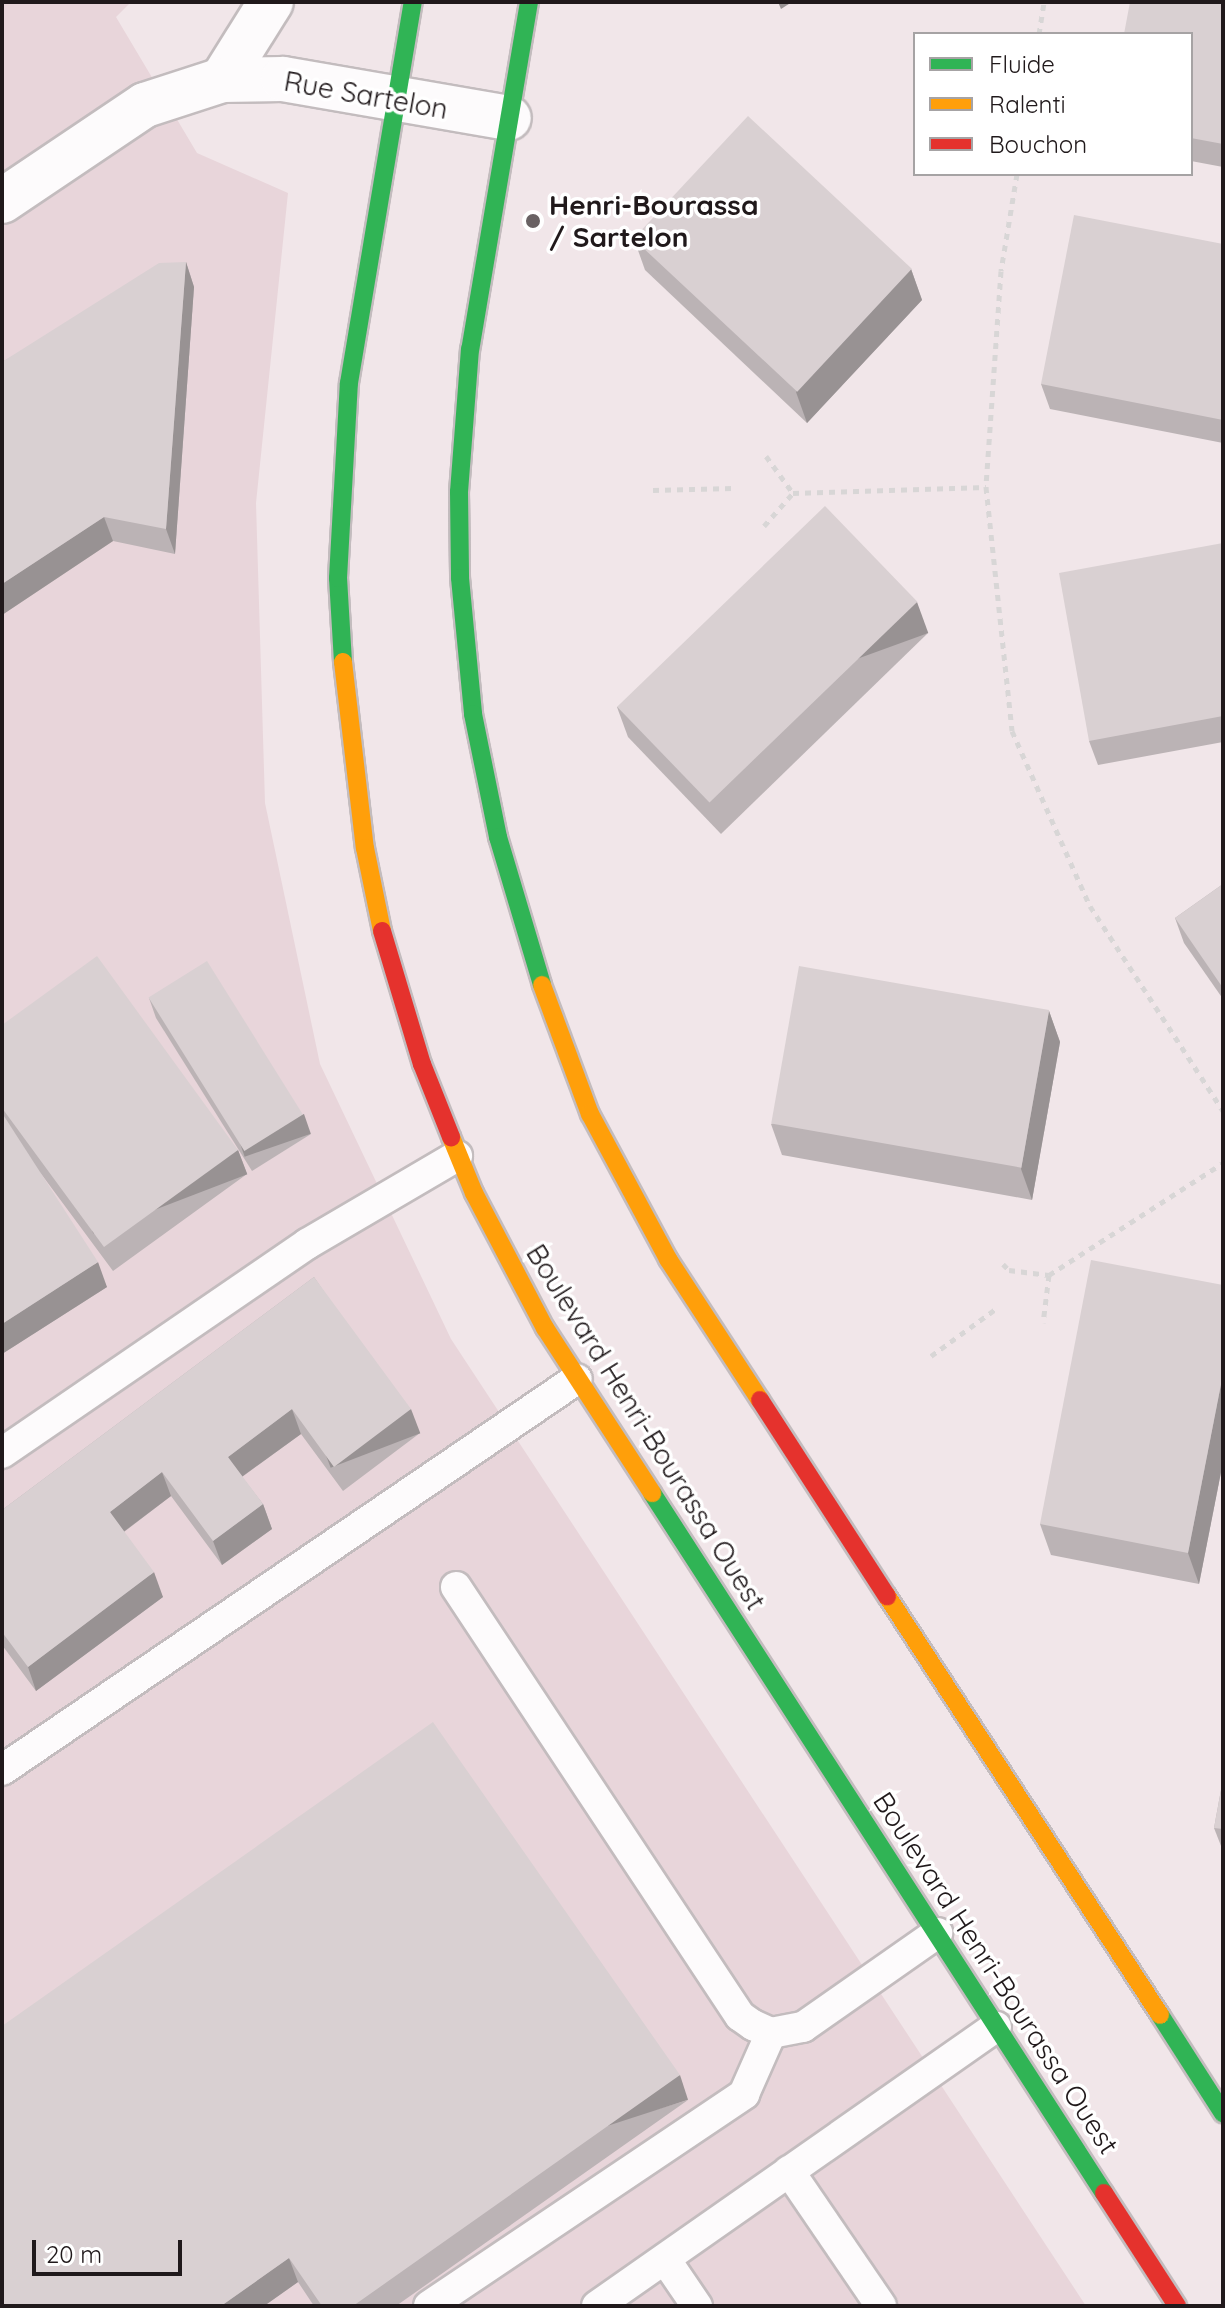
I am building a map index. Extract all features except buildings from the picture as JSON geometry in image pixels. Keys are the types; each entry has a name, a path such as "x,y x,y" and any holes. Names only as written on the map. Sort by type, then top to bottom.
{"main road":[{"name":"Boulevard Henri-Bourassa Ouest","path":"413,2 349,383 339,524 341,652 354,780 379,920 417,1050 457,1156 510,1267 577,1379 1177,2306"},
{"path":"529,2 470,349 459,492 460,578 473,714 485,779 548,1006 590,1114 698,1308 1223,2113"}],"street":[{"path":"222,80 271,2"},
{"name":"Rue Sartelon","path":"2,201 145,105 222,80 283,79 395,101 509,118"}],"lane":[{"path":"2,1453 307,1244 457,1156"},
{"path":"2,1770 577,1379"},
{"path":"456,1587 740,2016 771,2033 814,2020 937,1933"},
{"path":"597,2306 996,2027"},
{"path":"429,2306 744,2094 771,2033"},
{"path":"789,2171 881,2306"},
{"path":"665,2259 697,2306"}],"path":[{"path":"1039,32 1044,2"},
{"path":"1017,176 1001,271 986,487 1012,731 1090,906 1223,1111"},
{"path":"766,456 793,493"},
{"path":"764,526 793,493 986,487"},
{"path":"653,490 733,488"},
{"path":"1003,1264 1009,1270 1049,1275 1223,1163"},
{"path":"1043,1323 1049,1275"},
{"path":"931,1356 997,1308"}],"shaded area":[{"path":"2,2 131,2 116,17 197,153 288,193 256,503 265,803 320,1064 451,1339 1086,2306 2,2306"}],"traffic: fast":[{"path":"343,662 338,578 349,383 413,2"},
{"path":"529,2 470,349 459,492 460,578 473,714 498,837 542,985"},
{"path":"652,1493 1104,2193"},
{"path":"1160,2015 1223,2113"}],"traffic: slow":[{"path":"343,662 365,848 382,931"},
{"path":"542,985 590,1114 668,1259 760,1400"},
{"path":"451,1137 474,1193 545,1328 652,1493"},
{"path":"887,1596 1160,2015"}],"traffic: jam":[{"path":"382,931 422,1064 451,1137"},
{"path":"760,1400 887,1596"},
{"path":"1104,2193 1177,2306"}],"place":[{"name":"Henri-Bourassa / Sartelon","path":"533,221"}]}
